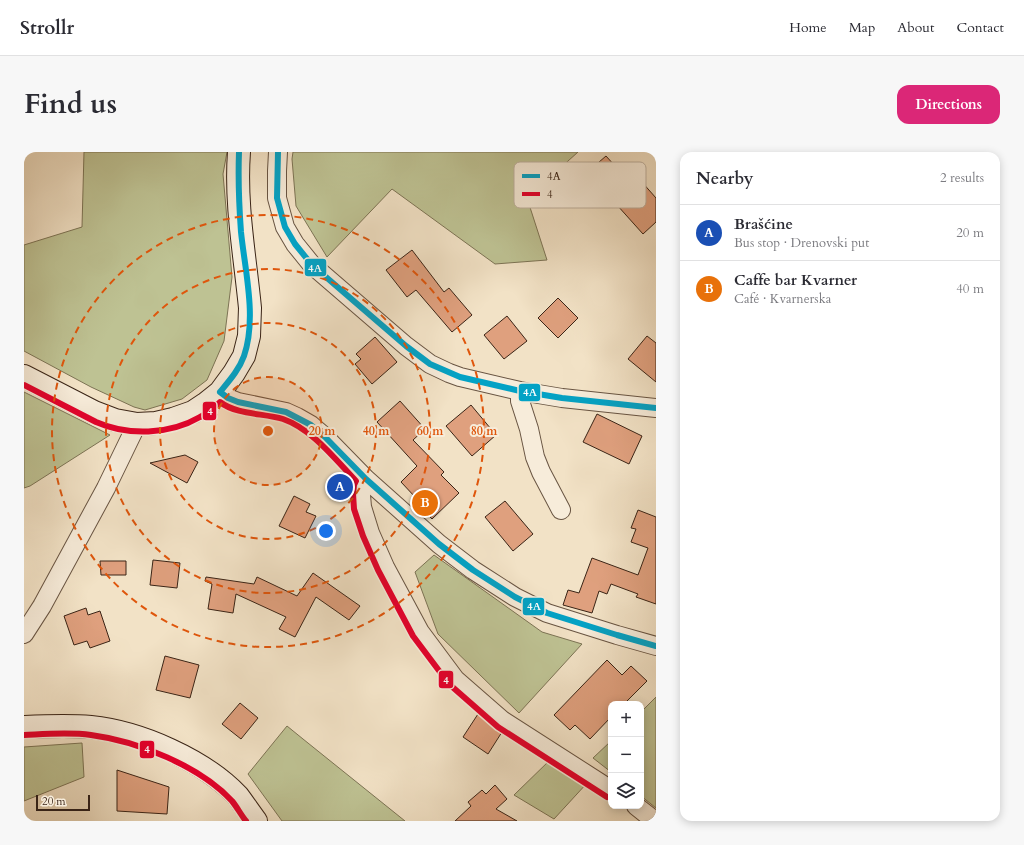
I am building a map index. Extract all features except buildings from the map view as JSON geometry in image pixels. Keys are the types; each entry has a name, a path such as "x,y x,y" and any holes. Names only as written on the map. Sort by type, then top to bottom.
{"main road":[{"path":"24,376 94,412 114,420 136,424 156,423 193,412 220,392 234,374 244,356 249,336 250,308 240,220 238,182 239,152"},
{"path":"24,727 92,727 143,739 163,747 196,763 214,776 238,796 256,821"}],"street":[{"path":"278,152 277,198 280,212 285,227 303,255 312,265 406,346 430,364 449,374 520,391 562,398 656,408"},
{"path":"520,391 520,401 529,429 535,457 541,472 561,510"},
{"path":"220,392 228,398 238,402 280,411 297,417 310,425 325,437 366,479 439,544 474,570 515,597 547,613 656,646"},
{"path":"24,634 42,606 106,488 136,424"},
{"path":"366,479 362,486 362,507 370,533 385,567 420,632 455,679 502,720 608,788"},
{"path":"640,809 655,821"}],"green space":[{"path":"84,152 227,152 223,174 232,277 224,341 207,380 182,399 145,410 134,407 91,387 24,351 24,245 82,227"},
{"path":"293,152 578,152 567,162 514,162 514,208 530,208 547,260 495,264 392,189 327,257 296,206 292,159"},
{"path":"24,392 110,435 30,486 24,488"},
{"path":"434,555 542,632 582,644 519,713 438,634 415,572"},
{"path":"656,697 656,808 644,798 644,709"},
{"path":"287,726 405,821 282,821 248,774"},
{"path":"82,743 84,777 24,801 24,747"},
{"path":"608,744 608,770 593,758"},
{"path":"551,759 588,782 554,819 514,795"}],"transit line":[{"name":"4A","path":"220,392 234,375 242,361 248,341 250,326 249,294 240,222 239,152"},
{"name":"4A","path":"278,152 277,198 285,227 295,244 312,265 406,346 430,364 460,377 520,391 562,398 656,408"},
{"name":"4","path":"24,385 96,422 121,430 148,432 175,427 188,423 203,415 220,402 242,412 283,419 304,430 331,454 356,481 353,494 354,509 363,536 378,570 413,636 449,684 498,727 607,797"},
{"name":"4A","path":"220,392 228,398 238,402 286,412 311,425 325,437 366,479 439,544 473,570 515,597 547,613 656,646"},
{"name":"4","path":"24,735 66,733 83,734 109,738 147,749 185,766 219,788 232,801 246,821"}],"place":[{"name":"Brašćine","path":"340,487"},
{"name":"Caffe bar Kvarner","path":"425,503"}]}
